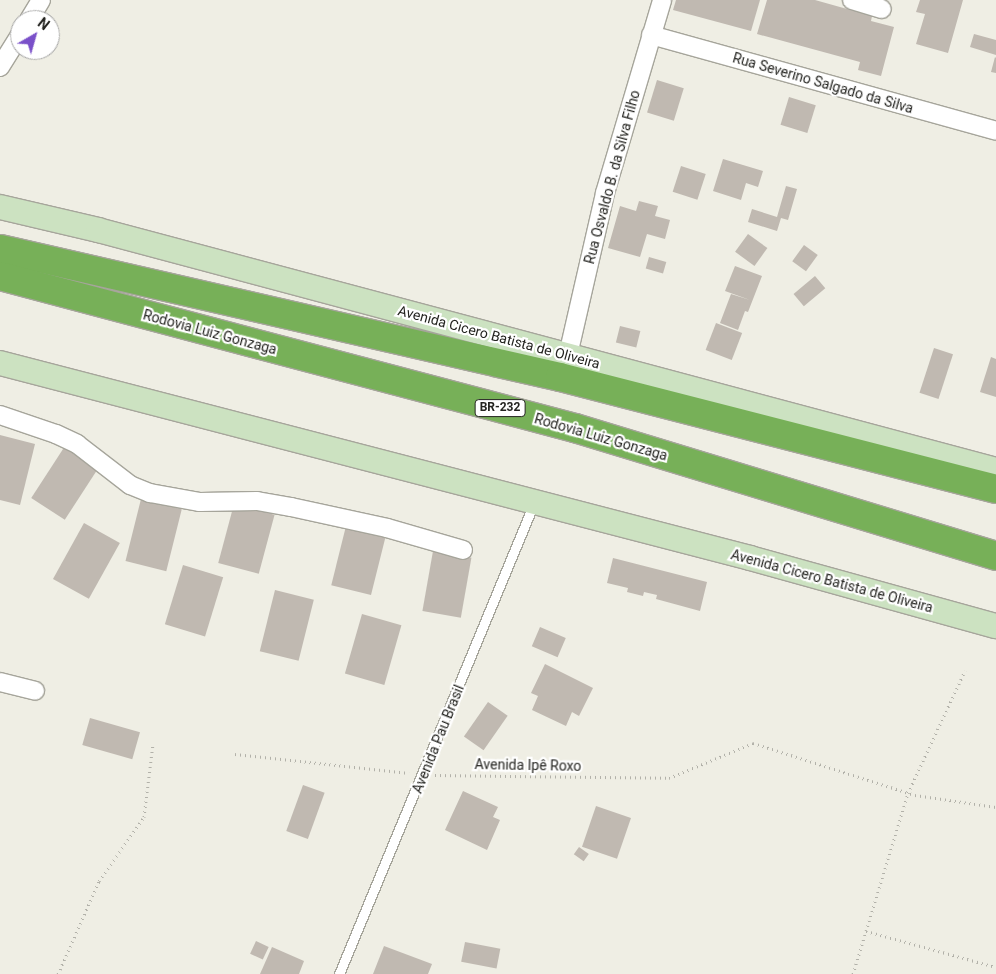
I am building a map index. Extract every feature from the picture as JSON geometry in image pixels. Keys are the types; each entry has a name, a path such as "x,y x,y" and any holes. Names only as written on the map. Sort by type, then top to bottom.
{"highway":[{"path":"0,249 560,377 996,488"},
{"name":"Rodovia Luiz Gonzaga","path":"0,276 575,428 996,556"}],"main road":[{"name":"Avenida Cicero Batista de Oliveira","path":"0,207 98,230 996,470"},
{"name":"Avenida Cicero Batista de Oliveira","path":"0,363 750,558 996,626"}],"street":[{"name":"Rua Osvaldo B. da Silva Filho","path":"568,355 605,193 662,0"},
{"path":"852,0 882,9"},
{"name":"Rua Severino Salgado da Silva","path":"651,35 996,131"},
{"path":"0,67 10,51"},
{"path":"0,415 56,434 77,444 130,485 150,493 200,502 257,501 291,507 387,528 463,550"},
{"path":"0,682 35,691"}],"lane":[{"name":"Avenida Pau Brasil","path":"339,974 534,503"}],"path":[{"path":"853,974 908,793 965,671"},
{"name":"Avenida Ipê Roxo","path":"234,754 423,775 669,778 753,743 908,793 996,806"},
{"path":"58,974 99,881 144,817 153,744"},
{"path":"866,931 996,967"}],"building":[{"path":"676,0 760,0 751,31 673,10"},
{"path":"767,0 815,0 872,16 871,21 894,27 881,76 858,70 860,62 757,34"},
{"path":"920,0 963,0 948,53 916,44 925,14 916,12"},
{"path":"974,34 996,40 996,55 970,47"},
{"path":"996,58 996,73 991,72"},
{"path":"657,80 684,88 674,121 647,113"},
{"path":"789,97 816,105 807,133 781,125"},
{"path":"723,159 763,171 758,187 746,183 741,200 713,191"},
{"path":"681,166 706,174 697,200 673,192"},
{"path":"786,186 797,189 788,220 781,218 777,231 748,222 752,209 777,217"},
{"path":"639,201 658,206 655,216 670,220 665,239 647,234 640,257 608,248 620,206 636,211"},
{"path":"748,234 767,248 754,266 735,252"},
{"path":"804,245 818,255 806,271 792,261"},
{"path":"649,257 666,262 663,273 646,269"},
{"path":"735,266 762,276 748,312 745,311 738,330 720,323 731,294 750,300 725,291"},
{"path":"815,276 825,288 804,306 794,294"},
{"path":"716,323 742,333 732,360 706,350"},
{"path":"620,326 640,331 636,348 616,342"},
{"path":"934,348 953,354 938,399 919,393"},
{"path":"991,357 996,359 996,397 980,392"},
{"path":"0,435 35,444 20,505 0,500"},
{"path":"65,446 99,468 65,520 31,498"},
{"path":"141,499 182,509 166,571 126,561"},
{"path":"234,504 275,515 259,574 218,563"},
{"path":"84,523 120,543 89,599 53,579"},
{"path":"346,526 386,536 371,595 331,585"},
{"path":"433,551 471,558 461,618 422,611"},
{"path":"613,558 707,582 700,611 656,599 657,595 644,592 643,596 627,592 628,588 607,583"},
{"path":"183,565 223,577 205,637 165,624"},
{"path":"275,590 314,600 299,661 260,651"},
{"path":"362,614 401,625 384,685 345,674"},
{"path":"540,627 566,638 558,657 532,646"},
{"path":"545,664 593,688 579,716 572,712 566,726 532,710 538,696 531,693"},
{"path":"488,702 508,716 484,750 464,736"},
{"path":"90,718 140,732 132,759 82,745"},
{"path":"303,785 325,793 308,839 286,831"},
{"path":"463,791 498,807 493,817 500,820 487,850 445,830"},
{"path":"596,806 631,818 617,859 582,847"},
{"path":"579,847 589,854 584,861 574,854"},
{"path":"256,941 269,947 263,960 250,954"},
{"path":"465,942 500,949 497,969 461,962"},
{"path":"384,946 432,964 428,974 373,974"},
{"path":"272,947 304,961 299,974 260,974"}]}
